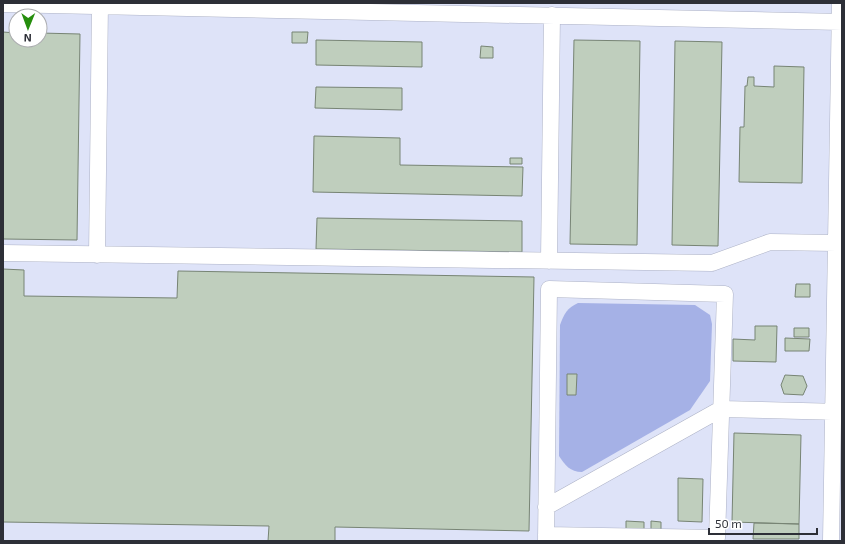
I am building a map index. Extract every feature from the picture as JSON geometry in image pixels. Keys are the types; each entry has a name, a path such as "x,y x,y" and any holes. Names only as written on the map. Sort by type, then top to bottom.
{"street":[{"path":"831,541 838,412 836,243 841,22 840,3"},
{"path":"3,4 455,8 552,15 636,10 841,22"},
{"path":"97,254 100,4"},
{"path":"549,261 552,15"},
{"path":"3,253 712,263 770,242 836,243"},
{"path":"549,289 725,294 717,538 546,538 546,507 549,289"},
{"path":"546,507 721,410 838,412"}],"shaded area":[{"path":"578,303 695,305 710,315 712,324 710,381 690,410 582,472 571,469 559,456 560,325 566,312"}],"building":[{"path":"3,32 8,32 8,48 48,48 48,33 80,34 77,240 3,239"},
{"path":"292,32 308,32 307,43 292,43"},
{"path":"316,40 422,42 422,67 316,65"},
{"path":"574,40 640,41 637,245 570,244"},
{"path":"675,41 722,42 718,246 672,245"},
{"path":"481,46 493,47 493,58 480,58"},
{"path":"774,66 804,67 802,183 739,182 740,127 744,127 745,86 747,86 748,77 754,77 754,86 774,87"},
{"path":"316,87 402,88 402,110 315,108"},
{"path":"314,136 400,138 400,165 523,167 522,196 313,192"},
{"path":"510,158 522,158 522,164 510,164"},
{"path":"317,218 522,221 522,252 316,249"},
{"path":"3,269 24,270 24,296 177,298 178,271 534,277 529,531 335,527 335,541 268,541 269,526 3,522"},
{"path":"796,284 810,284 810,297 795,297"},
{"path":"755,326 777,326 776,362 733,361 733,339 755,340"},
{"path":"794,328 809,328 809,337 794,337"},
{"path":"785,338 810,339 809,351 785,351"},
{"path":"567,374 577,374 576,395 567,395"},
{"path":"785,375 803,376 807,386 803,395 784,394 781,385"},
{"path":"734,433 801,435 799,524 732,522"},
{"path":"678,478 703,479 702,522 678,521"},
{"path":"626,521 644,522 644,530 626,530"},
{"path":"651,521 661,522 661,530 651,530"},
{"path":"754,523 799,524 799,539 753,539"}]}
